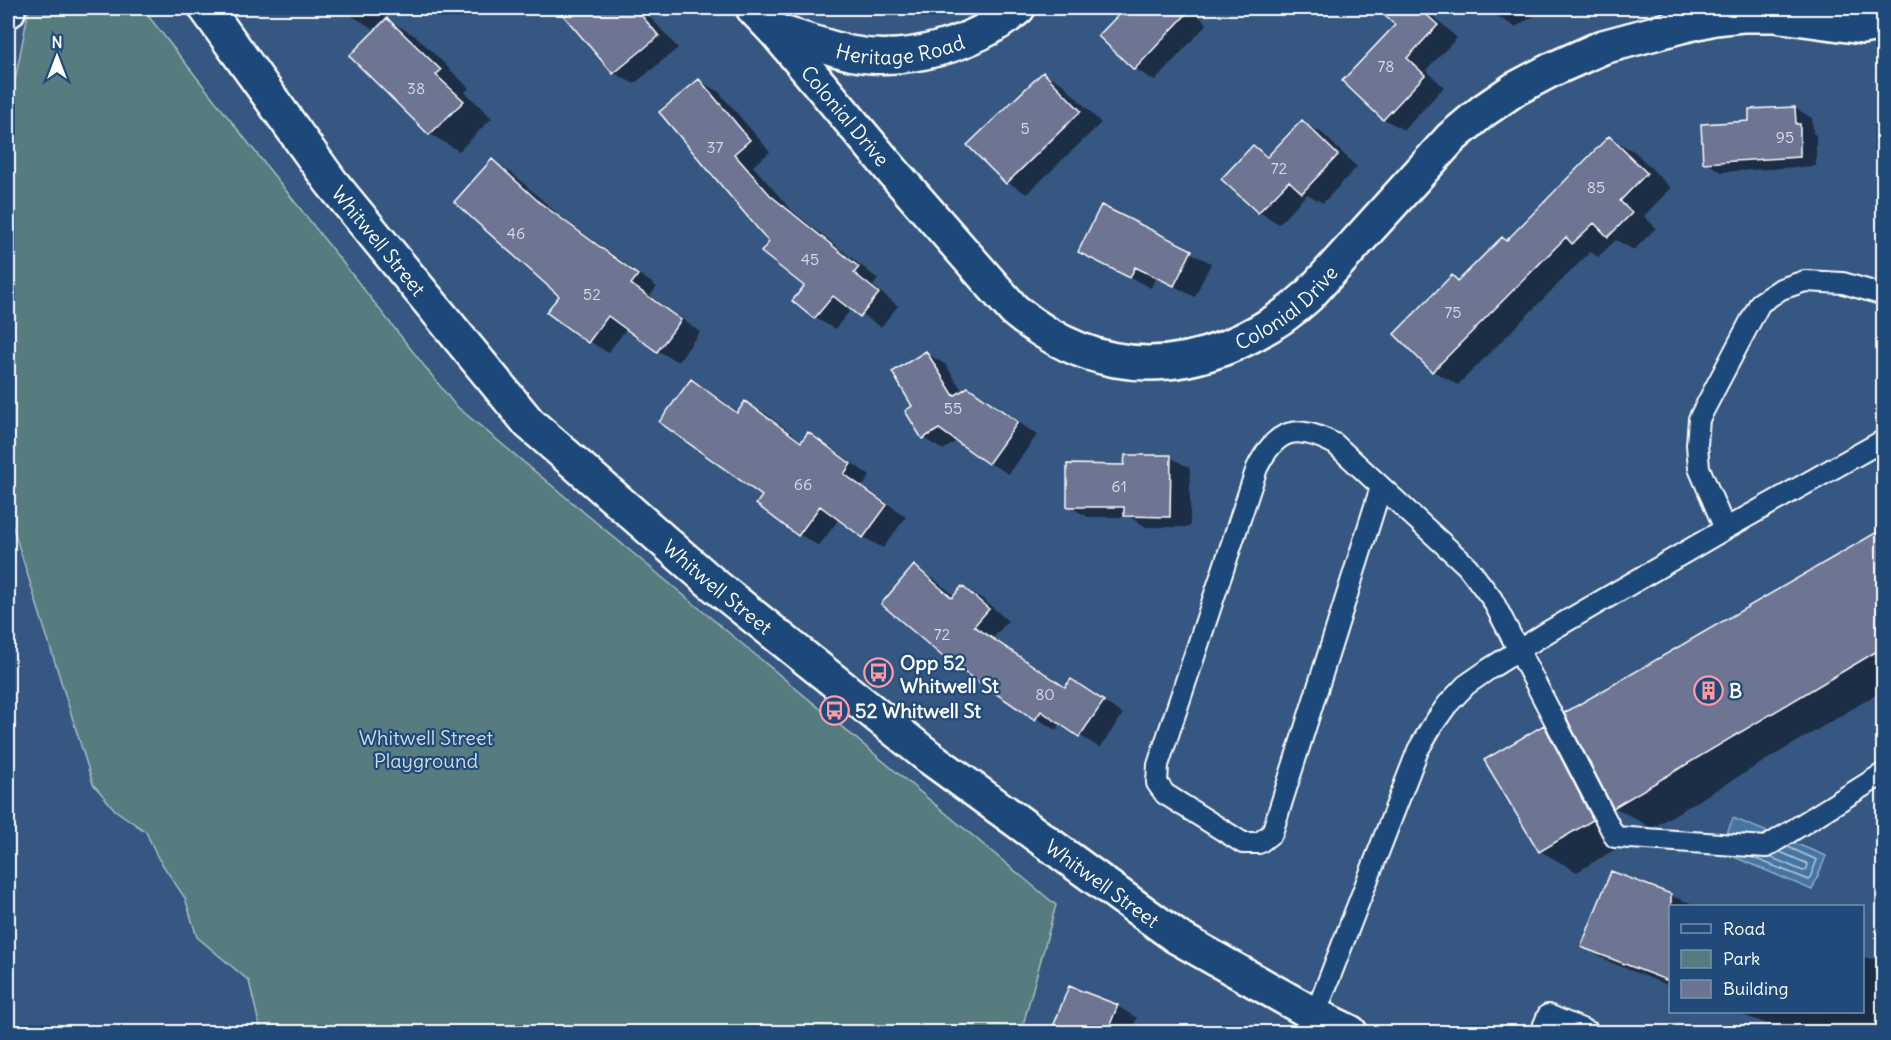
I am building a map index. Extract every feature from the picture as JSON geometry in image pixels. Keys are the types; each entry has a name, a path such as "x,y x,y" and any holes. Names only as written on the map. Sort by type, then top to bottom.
{"street":[{"name":"Whitwell Street","path":"206,8 331,182 529,423 713,584 929,757 1177,937 1313,1024 1350,1032"},
{"name":"Colonial Drive","path":"753,8 1014,310 1035,328 1069,346 1120,362 1155,364 1187,361 1215,352 1270,327 1290,313 1451,138 1483,111 1515,89 1551,70 1603,48 1715,18 1775,11 1862,27 1884,23"},
{"name":"Heritage Road","path":"775,31 851,53 892,56 932,49 972,38 994,26 1018,8"}],"lane":[{"path":"1725,529 1699,468 1697,445 1699,419 1760,303 1781,290 1805,281 1843,283 1884,295"},
{"path":"1381,488 1272,833 1259,843 1243,843 1165,794 1157,783 1158,765 1257,468 1266,450 1281,436 1299,432 1316,434 1335,444 1467,566 1492,599 1615,837 1766,847 1884,773"},
{"path":"1313,1024 1418,750 1447,705 1466,686 1546,633 1884,440"},
{"path":"1540,1032 1548,1015 1589,1032"}],"green space":[{"name":"Whitwell Street Playground","path":"29,8 142,8 455,405 1056,905 1021,1032 261,1032 249,981 197,937 185,898 158,858 146,832 115,810 93,784 8,512 8,117"}],"water":[{"path":"1733,818 1826,856 1812,890 1720,851"}],"building":[{"path":"557,8 635,8 659,36 613,74"},
{"path":"1125,8 1192,8 1134,70 1098,36"},
{"path":"1376,8 1419,8 1438,25 1407,58 1425,75 1383,120 1342,81 1395,25"},
{"path":"387,18 441,70 436,75 464,101 429,135 349,56"},
{"path":"1043,72 1081,111 1006,184 967,145"},
{"path":"699,79 750,140 734,154 771,196 859,267 854,273 879,293 860,317 833,296 814,319 792,301 804,286 761,252 769,242 659,112"},
{"path":"1795,107 1796,124 1800,124 1800,157 1703,163 1701,124 1749,121 1749,109"},
{"path":"1302,120 1338,155 1302,193 1289,181 1258,213 1221,179 1253,145 1267,157"},
{"path":"1609,136 1647,173 1620,201 1632,213 1608,237 1594,223 1572,244 1566,237 1432,372 1394,334 1452,275 1458,281 1502,237 1506,241"},
{"path":"492,159 539,202 638,275 631,284 681,320 657,352 608,316 588,343 546,312 559,296 454,202"},
{"path":"1101,205 1192,250 1174,286 1135,267 1130,278 1078,252"},
{"path":"926,351 954,396 968,387 1018,422 988,464 939,429 922,439 905,411 912,406 892,372"},
{"path":"691,379 737,413 745,401 801,442 808,432 851,464 844,474 887,505 863,538 820,506 798,536 756,504 762,496 659,422"},
{"path":"1125,455 1171,455 1170,517 1124,516 1124,507 1067,507 1067,464 1124,465"},
{"name":"B","path":"1884,528 1884,647 1613,808 1564,713"},
{"path":"914,565 952,598 962,586 989,609 974,626 1065,687 1071,679 1104,701 1079,737 1041,711 1035,720 949,662 881,604"},
{"path":"1544,725 1593,820 1539,852 1484,760"},
{"path":"1611,871 1671,894 1669,981 1581,947"},
{"path":"1069,986 1118,1005 1107,1032 1051,1032"}],"place":[{"name":"Opp 52 Whitwell St","path":"879,673"},
{"name":"B","path":"1708,690"},
{"name":"52 Whitwell St","path":"834,710"}]}
